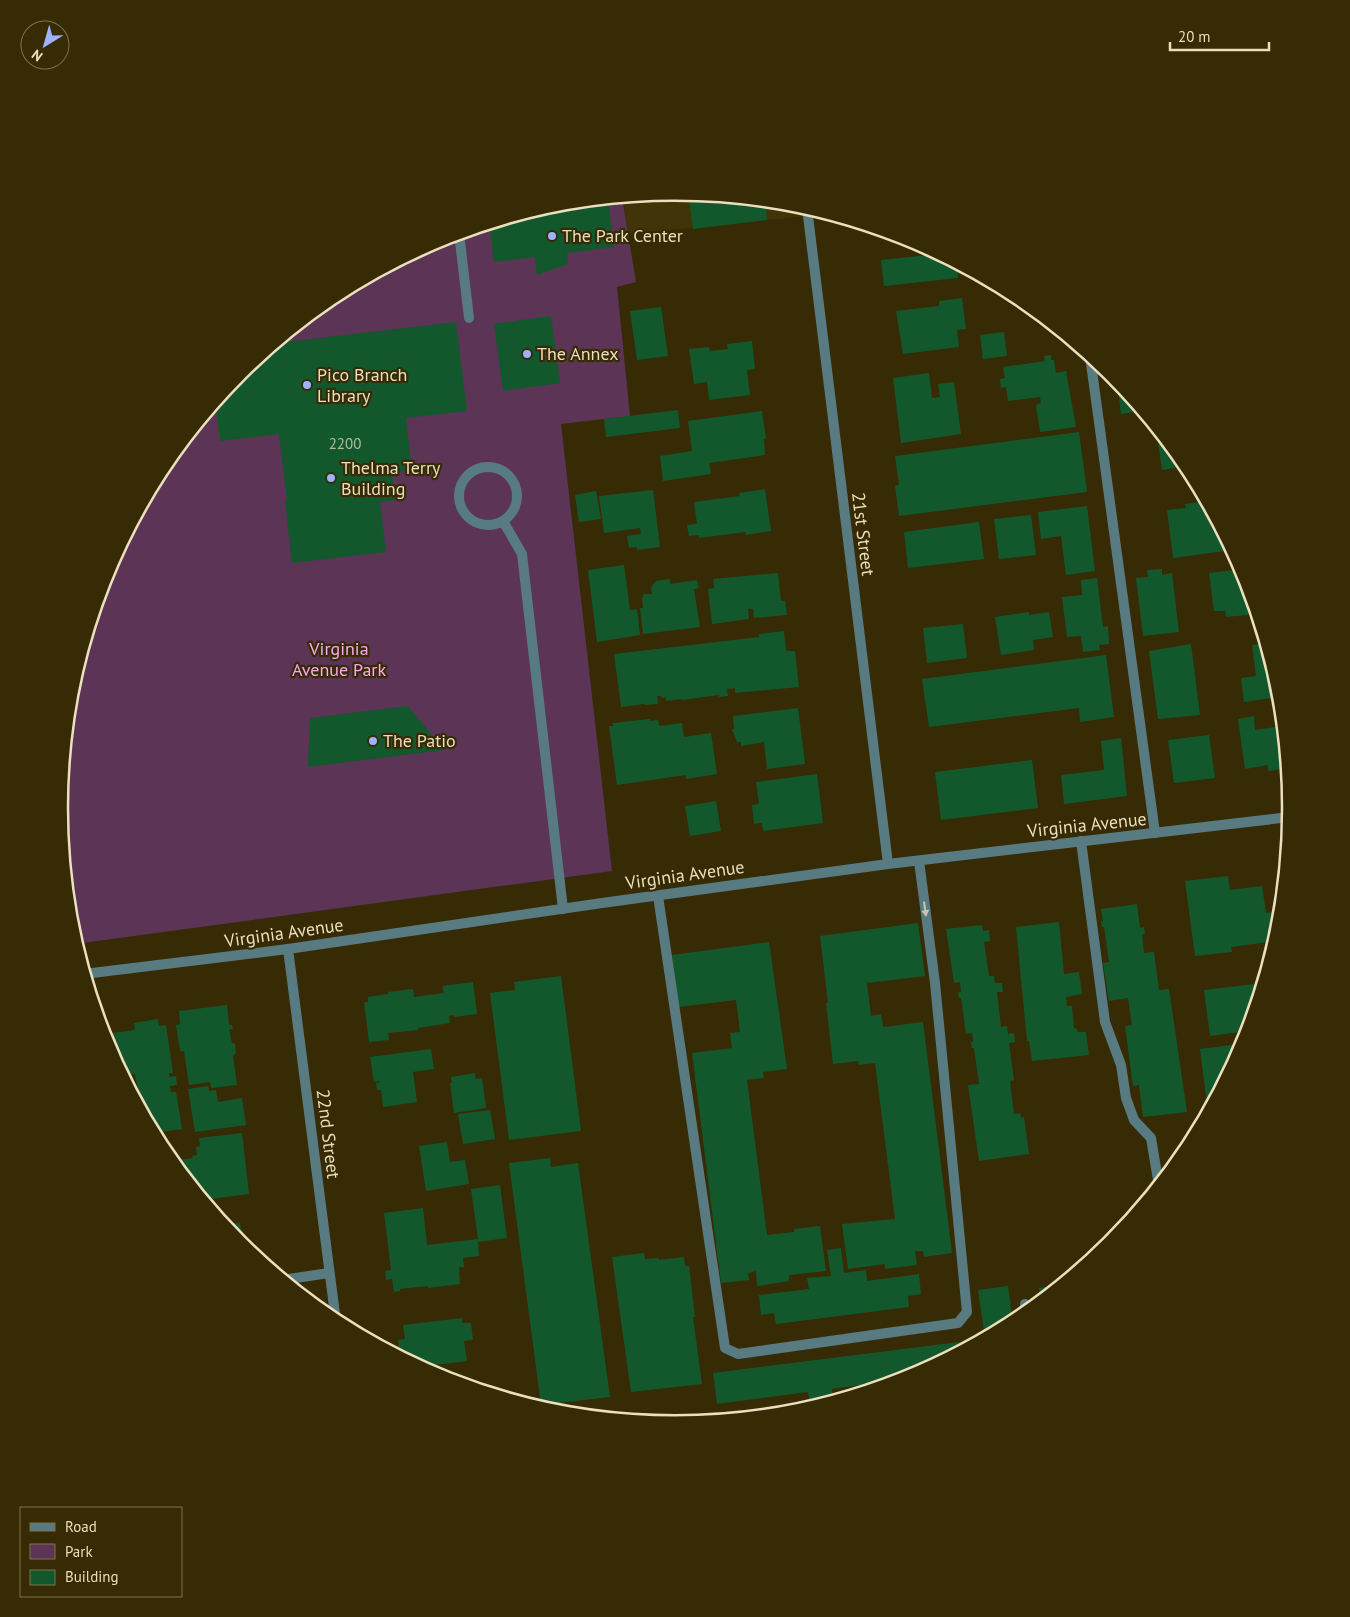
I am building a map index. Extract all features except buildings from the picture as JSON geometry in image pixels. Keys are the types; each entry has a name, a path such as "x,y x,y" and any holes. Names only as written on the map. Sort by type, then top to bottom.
{"street":[{"name":"21st Street","path":"808,216 888,864"},
{"path":"459,241 469,318"},
{"path":"1091,366 1155,834"},
{"path":"487,466 497,468 506,472 513,479 518,497 516,507 511,515 503,521 494,525 475,522 467,516 462,508 459,490 463,480 478,468 487,466"},
{"path":"503,521 522,554 563,909"},
{"name":"Virginia Avenue","path":"90,973 288,949 888,864 1282,818"},
{"path":"1081,841 1105,1022 1121,1066 1126,1098 1134,1120 1151,1138 1158,1177"},
{"path":"658,896 725,1348 738,1354 958,1323 967,1312 935,983 919,860"},
{"name":"22nd Street","path":"288,949 335,1312"},
{"path":"291,1279 329,1273"}],"shaded area":[{"path":"635,202 715,202 754,206 807,216 628,234 624,203"}],"green space":[{"name":"Virginia Avenue Park","path":"623,203 636,282 617,287 630,416 561,424 612,871 83,943 73,888 68,808 69,769 79,690 88,651 100,613 130,540 149,505 170,471 218,408 274,352 305,327 337,303 371,282 406,264 480,233 518,222 556,213"}],"place":[{"name":"The Park Center","path":"552,236"},
{"name":"The Annex","path":"527,354"},
{"name":"Pico Branch Library","path":"307,385"},
{"name":"Thelma Terry Building","path":"331,478"},
{"name":"The Patio","path":"373,741"}]}
